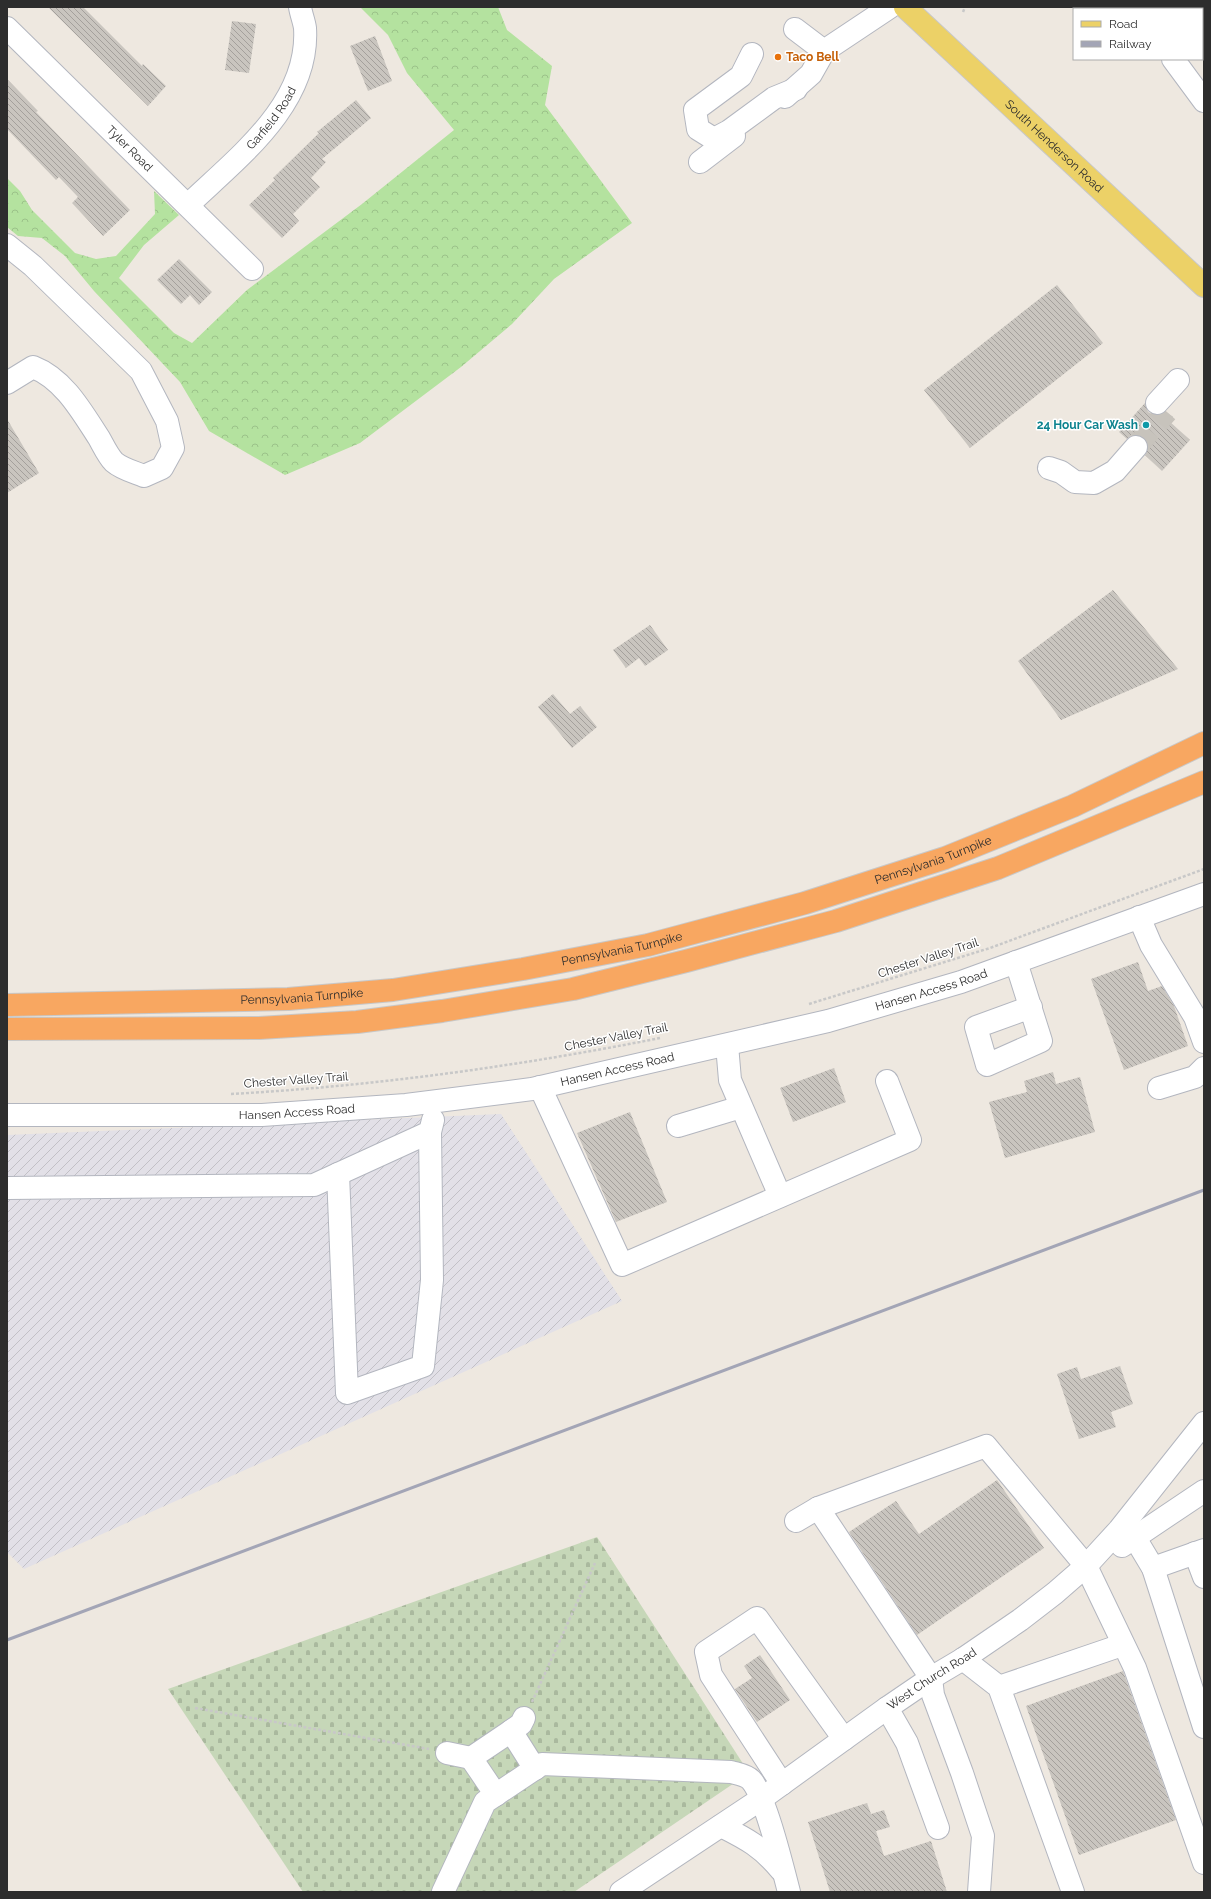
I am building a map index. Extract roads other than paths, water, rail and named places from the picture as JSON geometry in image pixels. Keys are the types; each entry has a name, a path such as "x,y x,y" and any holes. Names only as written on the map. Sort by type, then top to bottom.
{"highway":[{"name":"Pennsylvania Turnpike","path":"7,1005 288,999 393,990 523,969 648,945 805,903 945,858 1073,806 1204,743"},
{"path":"7,1029 259,1028 357,1022 442,1012 573,989 836,921 969,878 998,868 1204,782"}],"main road":[{"name":"South Henderson Road","path":"905,7 1203,284"}],"street":[{"name":"Garfield Road","path":"188,205 239,156 279,114 295,85 303,54 305,27 300,7"},
{"path":"700,162 796,89 811,74 824,51 890,7"},
{"name":"Tyler Road","path":"7,28 252,269"},
{"path":"795,29 824,51"},
{"path":"752,54 741,76 694,110 698,129 714,139 729,131 774,98 796,89"},
{"path":"1174,60 1204,101"},
{"path":"7,245 33,266 141,371 167,421 173,448 162,468 144,476 133,472 113,461 85,416 60,384 41,370 33,367 7,383"},
{"path":"1162,408 1183,386"},
{"path":"1049,468 1061,472 1075,482 1094,483 1114,470 1132,443"},
{"name":"Hansen Access Road","path":"7,1115 262,1115 406,1105 540,1087 828,1021 961,982 1204,894"},
{"path":"1139,917 1152,945 1195,1017 1204,1042"},
{"path":"1016,962 1030,1007"},
{"path":"727,1045 730,1080 780,1196"},
{"path":"1159,1088 1195,1077 1204,1068"},
{"path":"540,1087 622,1265 910,1140 887,1081"},
{"path":"338,1174 347,1393 423,1366 432,1280 430,1132 437,1101"},
{"path":"678,1126 742,1107"},
{"path":"7,1188 314,1184 430,1132"},
{"name":"West Church Road","path":"621,1892 761,1799 931,1678 963,1659 1020,1620 1086,1566 1140,1506 1204,1423"},
{"path":"796,1520 818,1508 986,1446 1086,1566 1122,1645 1135,1668 1204,1863"},
{"path":"1086,1566 1135,1538 1204,1490"},
{"path":"818,1508 931,1678 933,1695 962,1773 983,1836 979,1892"},
{"path":"1135,1538 1153,1568 1204,1727"},
{"path":"1153,1568 1200,1552 1204,1577"},
{"path":"782,1784 711,1675 706,1652 757,1618 844,1739"},
{"path":"999,1687 1122,1645"},
{"path":"963,1659 999,1687 1071,1889"},
{"path":"887,1708 907,1743 938,1828"},
{"path":"471,1758 517,1725 535,1769"},
{"path":"447,1753 471,1758 496,1795"},
{"path":"443,1892 485,1802 542,1764 731,1772 751,1779 761,1799 787,1883"},
{"path":"721,1826 752,1842 768,1854 787,1883"}],"tunnel":[{"path":"1136,447 1167,412"}],"railway":[{"path":"7,1640 1204,1190"}],"place":[{"name":"Taco Bell","path":"778,57"},
{"name":"24 Hour Car Wash","path":"1146,425"}]}
